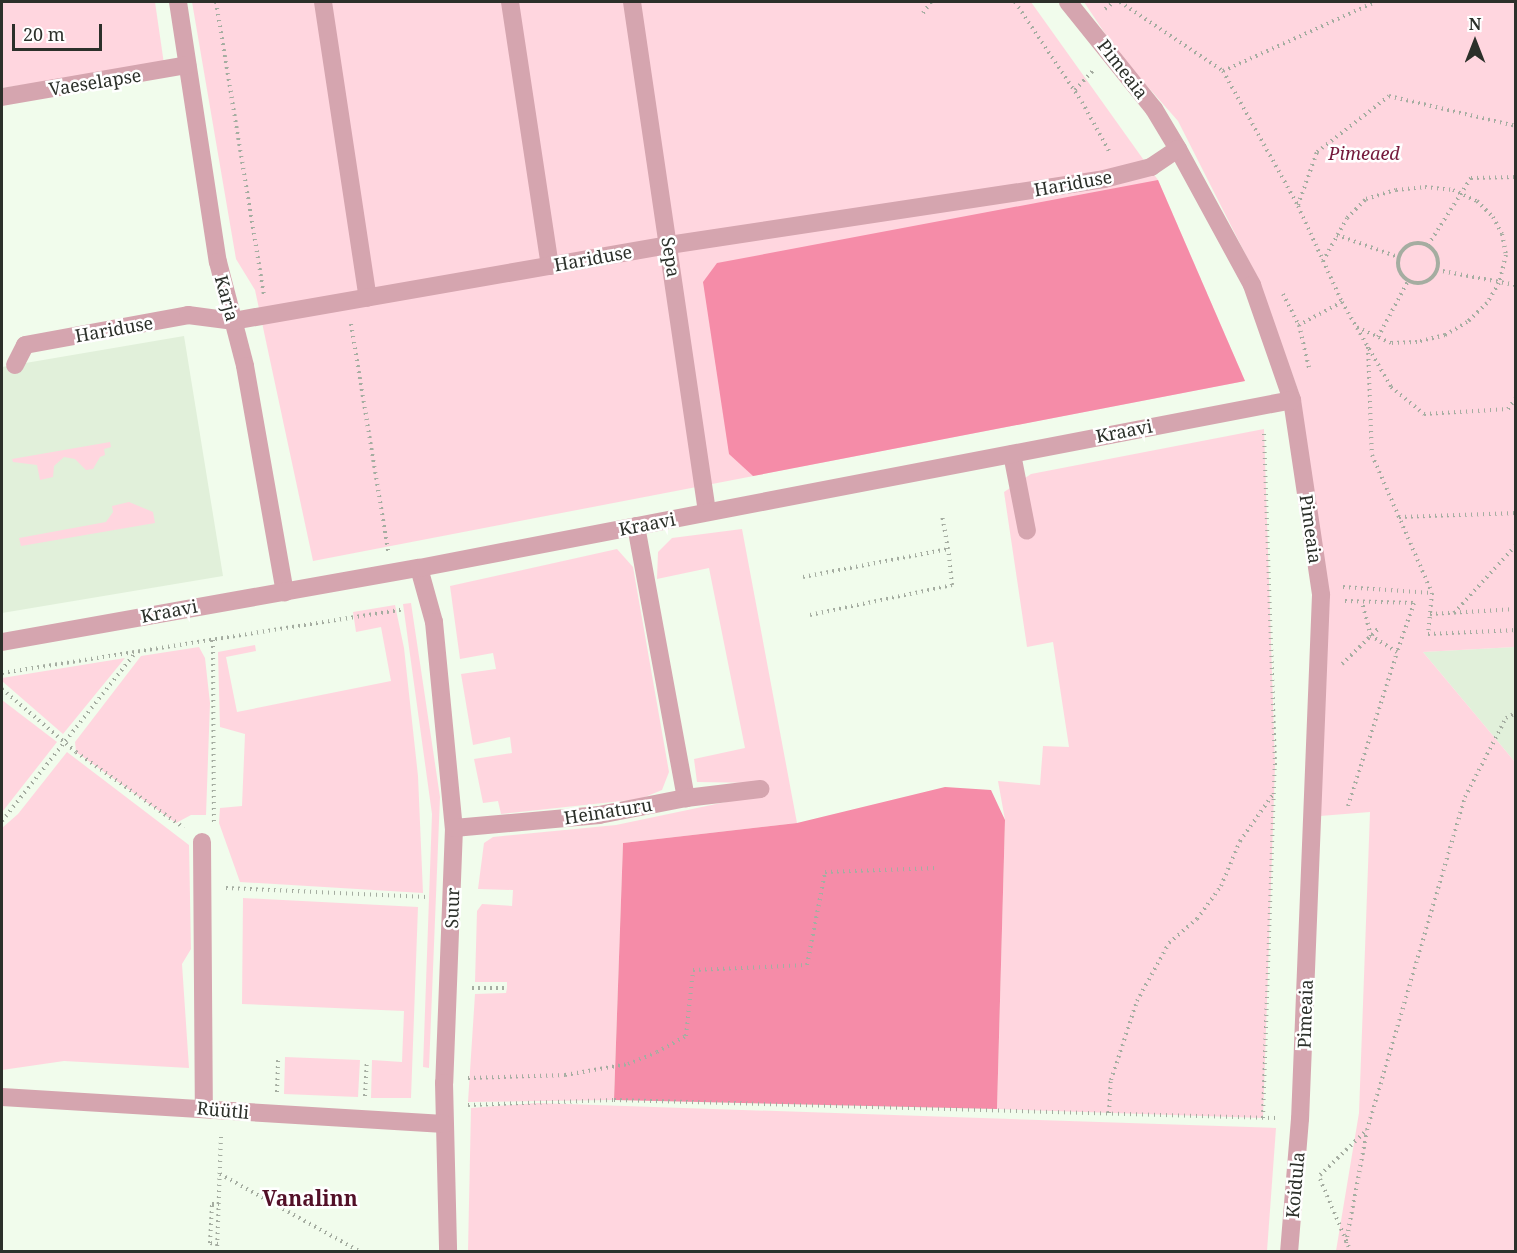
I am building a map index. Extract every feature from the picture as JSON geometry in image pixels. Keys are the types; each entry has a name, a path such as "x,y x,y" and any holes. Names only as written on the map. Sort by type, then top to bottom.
{"street":[{"name":"Karja","path":"178,2 218,262 245,366 285,593"},
{"path":"323,2 368,298"},
{"path":"510,2 550,266"},
{"name":"Sepa","path":"632,2 707,512"},
{"name":"Pimeaia","path":"1068,2 1154,109 1178,149 1252,285 1292,400 1321,595 1300,1119"},
{"name":"Vaeselapse","path":"2,97 187,65"},
{"name":"Hariduse","path":"15,365 25,345 188,315 233,321 669,245 1121,174 1151,167 1178,149"},
{"name":"Kraavi","path":"2,642 419,568 1292,400"},
{"path":"1012,454 1027,531"},
{"path":"636,526 686,798"},
{"name":"Suur","path":"419,568 434,622 454,828 444,1124 448,1251"},
{"name":"Heinaturu","path":"454,828 599,815 686,798 760,789"},
{"path":"202,842 204,1108"},
{"name":"Rüütli","path":"2,1097 444,1124"},
{"name":"Koidula","path":"1289,1251 1300,1119"}],"path":[{"path":"216,2 268,315"},
{"path":"923,13 931,2"},
{"path":"1015,2 1082,102 1121,174"},
{"path":"1120,2 1223,71 1298,206 1342,302 1391,387 1424,414 1508,409 1515,398"},
{"path":"1223,71 1375,2"},
{"path":"1298,206 1317,152 1389,96 1515,126"},
{"path":"1428,245 1471,178 1515,177"},
{"path":"1323,261 1347,218 1366,199 1425,187 1460,193 1477,201 1493,217 1502,234 1506,255 1499,283 1487,303 1445,335 1390,343 1356,327"},
{"path":"1337,235 1398,257"},
{"path":"1409,244 1428,245 1437,255 1437,270 1426,282 1408,281 1397,268 1398,257 1409,244"},
{"path":"1437,270 1515,285"},
{"path":"1378,337 1408,281"},
{"path":"1299,325 1342,302"},
{"path":"349,313 389,562"},
{"path":"1368,347 1372,455 1432,592 1428,634 1515,630"},
{"path":"1263,405 1274,793 1263,1118"},
{"path":"1399,518 1515,513"},
{"path":"810,615 952,585 942,516"},
{"path":"1454,613 1515,545"},
{"path":"803,576 948,549"},
{"path":"1341,586 1432,592"},
{"path":"1342,601 1414,603 1348,806"},
{"path":"1362,603 1371,636 1397,652"},
{"path":"1430,614 1515,609"},
{"path":"2,673 400,610"},
{"path":"1339,666 1380,627"},
{"path":"2,689 67,744 202,842 215,849 213,640"},
{"path":"2,821 67,744 135,652"},
{"path":"1346,1243 1367,1130 1465,797 1506,718 1515,713"},
{"path":"1109,1113 1111,1080 1137,1001 1169,943 1197,919 1221,886 1240,841 1274,793"},
{"path":"468,1078 565,1075 628,1064 657,1052 686,1036 693,970 807,965 825,872 936,868"},
{"path":"223,888 427,897"},
{"path":"472,988 507,988"},
{"path":"277,1098 278,1057"},
{"path":"365,1103 367,1060"},
{"path":"468,1105 614,1100 1300,1119"},
{"path":"1351,1251 1319,1175 1367,1130"},
{"path":"217,1251 221,1134"},
{"path":"220,1174 361,1251"},
{"path":"218,1244 210,1244 209,1224 212,1204 219,1204"}],"shaded area":[{"path":"1158,180 1245,381 753,476 729,454 703,282 717,263"},
{"path":"184,336 223,576 2,613 2,367"},
{"path":"1515,647 1515,762 1423,652"},
{"path":"945,787 991,790 1005,820 997,1109 614,1100 623,843 797,823"}],"green space":[{"path":"2,2 155,2 164,64 2,88"},
{"path":"192,2 1031,2 1158,180 1245,381 313,561 255,290 236,259"},
{"name":"Pimeaed","path":"1084,2 1515,2 1515,647 1423,652 1515,762 1515,1251 1336,1251 1359,1113 1370,812 1320,816 1329,596 1299,393 1258,279 1178,121 1118,53"},
{"path":"1264,429 1275,765 1263,1118 997,1109 1005,820 998,781 1040,785 1043,746 1069,747 1053,642 1027,647 1004,492 1031,474"},
{"path":"110,442 111,447 104,449 105,455 100,457 93,469 86,470 75,459 64,457 54,466 53,477 40,480 37,465 13,462 12,459"},
{"path":"129,502 153,512 155,523 21,546 19,538 106,522 113,512 112,506"},
{"path":"742,529 797,823 623,843 614,1100 468,1102 475,994 506,993 507,988 507,982 475,982 477,911 482,904 512,906 513,890 478,889 484,843 493,837 616,825 759,795 760,783 697,782 694,759 745,748 709,568 657,579 658,552 672,538"},
{"path":"617,549 633,567 669,772 662,790 640,799 501,814 498,801 483,803 474,759 512,753 510,737 473,745 461,674 496,669 493,653 460,659 450,586"},
{"path":"411,603 440,797 429,1068 423,1067 432,814 403,604"},
{"path":"395,605 404,648 418,776 423,893 240,882 219,823 220,808 242,806 245,734 220,727 218,652 255,645 256,651 226,657 237,712 391,681 381,627 356,632 353,612"},
{"path":"199,647 205,658 210,703 206,815 191,815 176,823 76,752 75,742 141,656"},
{"path":"125,658 63,734 2,681 2,678"},
{"path":"2,700 57,742 3,811 2,802"},
{"path":"67,752 189,845 191,949 182,964 189,1068 64,1061 2,1070 2,828 18,814"},
{"path":"243,898 418,907 411,1098 371,1098 372,1060 402,1062 404,1011 242,1004"},
{"path":"285,1057 360,1060 358,1097 284,1094"},
{"path":"537,1103 1276,1128 1267,1251 468,1251 471,1108"}],"district":[{"name":"Vanalinn","path":"310,1198"}]}
